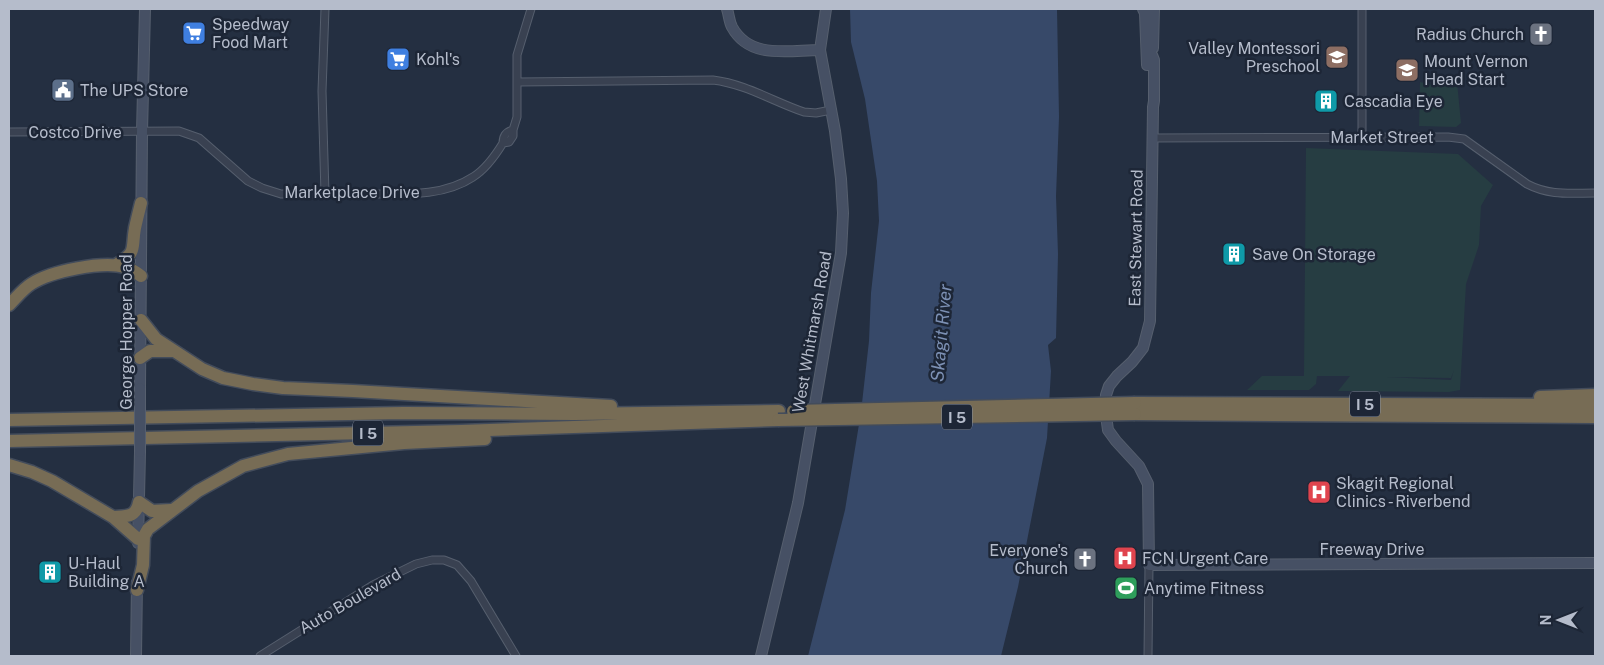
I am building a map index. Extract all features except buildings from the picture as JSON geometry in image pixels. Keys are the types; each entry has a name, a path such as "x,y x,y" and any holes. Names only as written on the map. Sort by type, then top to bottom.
{"highway":[{"path":"116,265 126,260 134,247 135,228 141,203"},
{"path":"9,305 31,284 58,272 76,268 116,265 133,270 141,276"},
{"path":"141,320 156,339 202,369 223,378 283,388 612,406 673,413"},
{"path":"140,358 150,351 173,350"},
{"path":"1395,404 1456,399 1595,395"},
{"name":"I 5","path":"9,420 403,413 673,413 778,416 1395,404 1595,405"},
{"name":"I 5","path":"1135,408 1595,417"},
{"name":"I 5","path":"9,441 461,431 727,422 778,416"},
{"path":"1514,416 1595,423"},
{"path":"137,590 143,565 146,532 153,524 198,491 243,466 288,454 404,444 575,434 727,422"},
{"path":"9,465 52,481 112,517 138,539"},
{"path":"112,517 131,515 138,509 139,502 152,510 171,510"}],"street":[{"name":"George Hopper Road","path":"136,656 145,9"},
{"path":"325,9 322,91 325,194"},
{"path":"531,9 517,55 518,82 726,81 804,112 816,113 830,110"},
{"path":"728,9 729,20 736,34 743,42 752,47 768,51 820,50"},
{"name":"West Whitmarsh Road","path":"761,656 798,503 841,253 843,213 841,179 835,131 820,50 826,9"},
{"path":"1143,9 1145,13 1148,91 1152,104"},
{"name":"East Stewart Road","path":"1149,565 1148,484 1140,466 1108,430 1105,408 1109,386 1143,348 1150,321 1151,60 1154,9"},
{"path":"1362,9 1362,137"},
{"name":"Marketplace Drive","path":"142,132 179,131 195,136 248,181 281,194 406,194 435,191 451,187 472,178 483,169 504,143 514,136 513,130 517,117 518,82"},
{"name":"Costco Drive","path":"9,132 142,132"},
{"name":"Market Street","path":"1152,138 1448,137 1464,139 1538,190 1552,194 1595,193"},
{"name":"Auto Boulevard","path":"260,656 373,585 416,564 432,560 444,560 457,565 471,581 516,656"},
{"name":"Freeway Drive","path":"1149,565 1595,563"},
{"path":"1148,656 1149,565"}],"green space":[{"path":"1420,82 1432,85 1457,82 1461,123 1456,127 1419,126"},
{"path":"1306,148 1458,154 1493,185 1481,206 1479,245 1466,284 1460,390 1449,392 1338,391 1350,376 1317,376 1316,384 1309,390 1247,390 1262,376 1304,376","holes":["1454,370 1451,380 1386,377 1451,378"]}],"water":[{"name":"Skagit River","path":"850,9 1057,9 1059,117 1056,196 1058,254 1056,338 1048,345 1051,371 1047,438 1018,587 1001,656 808,656 845,510 861,412 879,221 877,181 865,99 851,42"}],"place":[{"name":"Speedway Food Mart","path":"194,33"},
{"name":"Radius Church","path":"1541,34"},
{"name":"Valley Montessori Preschool","path":"1337,57"},
{"name":"Kohl's","path":"398,59"},
{"name":"Mount Vernon Head Start","path":"1407,70"},
{"name":"The UPS Store","path":"63,90"},
{"name":"Cascadia Eye","path":"1326,101"},
{"name":"Save On Storage","path":"1234,254"},
{"name":"Skagit Regional Clinics - Riverbend","path":"1319,492"},
{"name":"FCN Urgent Care","path":"1125,558"},
{"name":"Everyone's Church","path":"1085,559"},
{"name":"U-Haul Building A","path":"50,572"},
{"name":"Anytime Fitness","path":"1126,588"}]}
